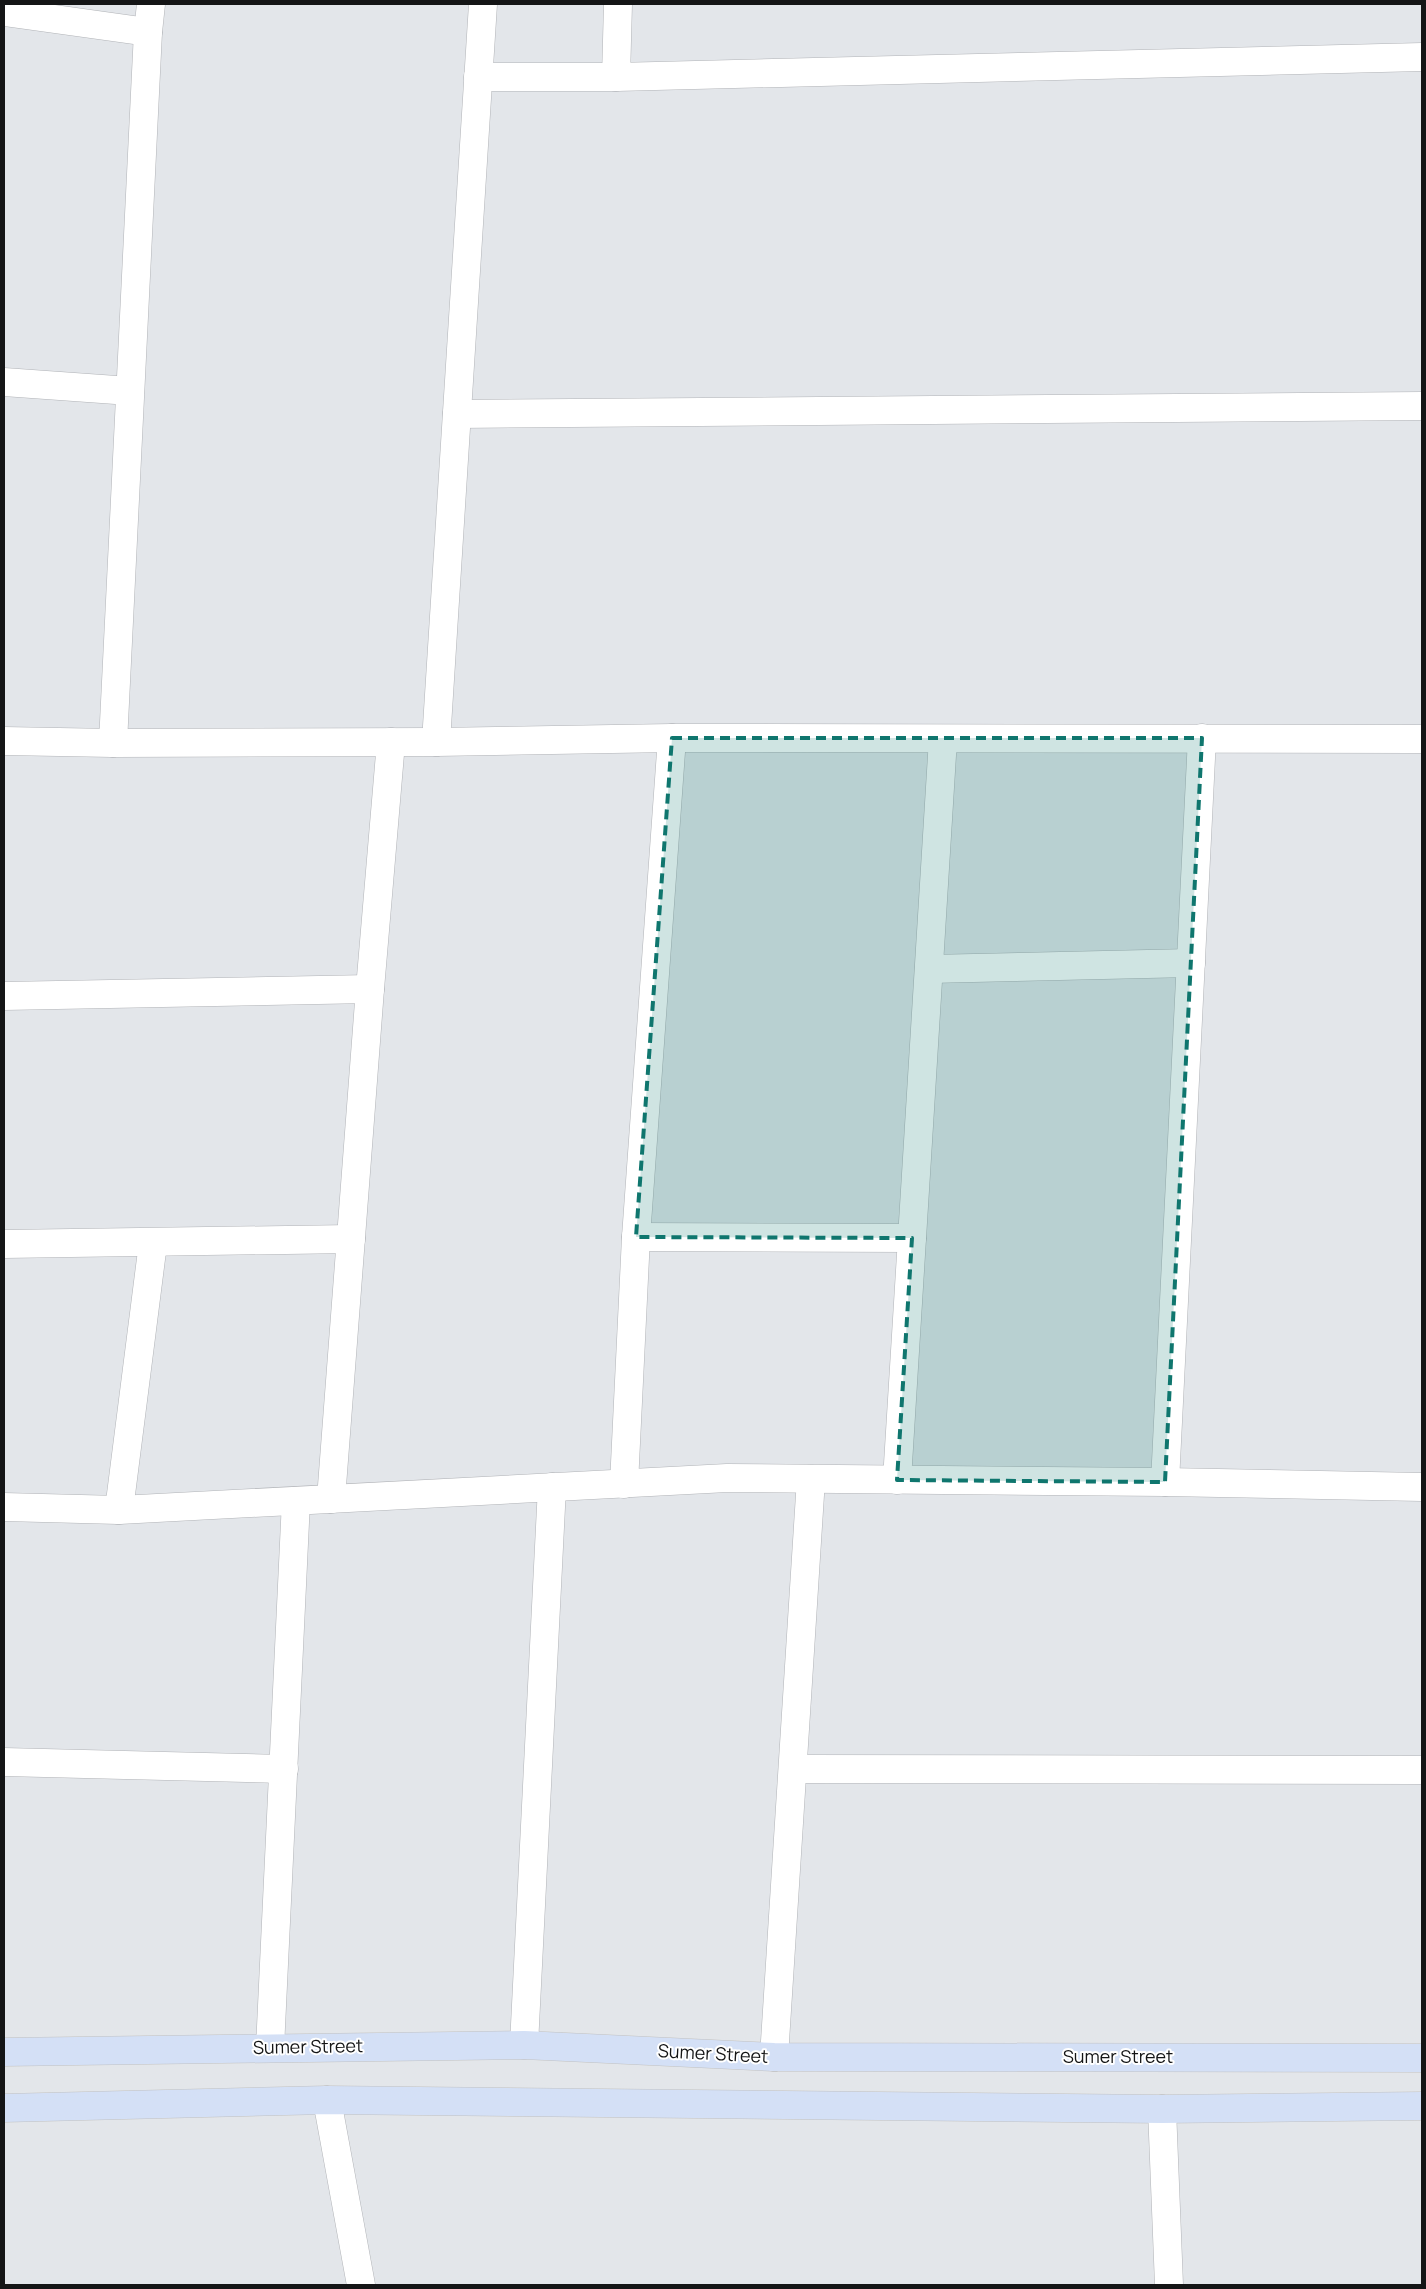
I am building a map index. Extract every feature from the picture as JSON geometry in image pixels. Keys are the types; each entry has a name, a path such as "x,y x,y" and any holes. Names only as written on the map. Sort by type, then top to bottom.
{"main road":[{"name":"Sumer Street","path":"4,2052 524,2045 774,2057 1422,2058"},
{"path":"4,2108 327,2100 1162,2109 1422,2106"}],"street":[{"path":"113,743 148,32 151,4"},
{"path":"436,742 483,4"},
{"path":"616,77 618,4"},
{"path":"4,12 148,32"},
{"path":"478,77 616,77 1422,56"},
{"path":"4,382 130,391"},
{"path":"457,414 1422,406"},
{"path":"4,741 113,743 436,742 672,738 1422,739"},
{"path":"624,1484 636,1237 672,738"},
{"path":"1165,1482 1202,738"},
{"path":"897,1480 943,739"},
{"path":"331,1499 391,742"},
{"path":"929,969 1191,963"},
{"path":"4,996 370,989"},
{"path":"636,1237 912,1238"},
{"path":"4,1244 351,1240"},
{"path":"119,1510 153,1243"},
{"path":"4,1507 119,1510 727,1478 1165,1482 1422,1487"},
{"path":"774,2057 794,1769 811,1479"},
{"path":"524,2045 552,1487"},
{"path":"270,2048 296,1501"},
{"path":"4,1762 284,1769"},
{"path":"794,1769 1422,1770"},
{"path":"327,2100 361,2285"},
{"path":"1162,2109 1169,2285"}],"highlighted area":[{"path":"672,738 1202,738 1165,1482 897,1480 912,1238 636,1237"}]}
